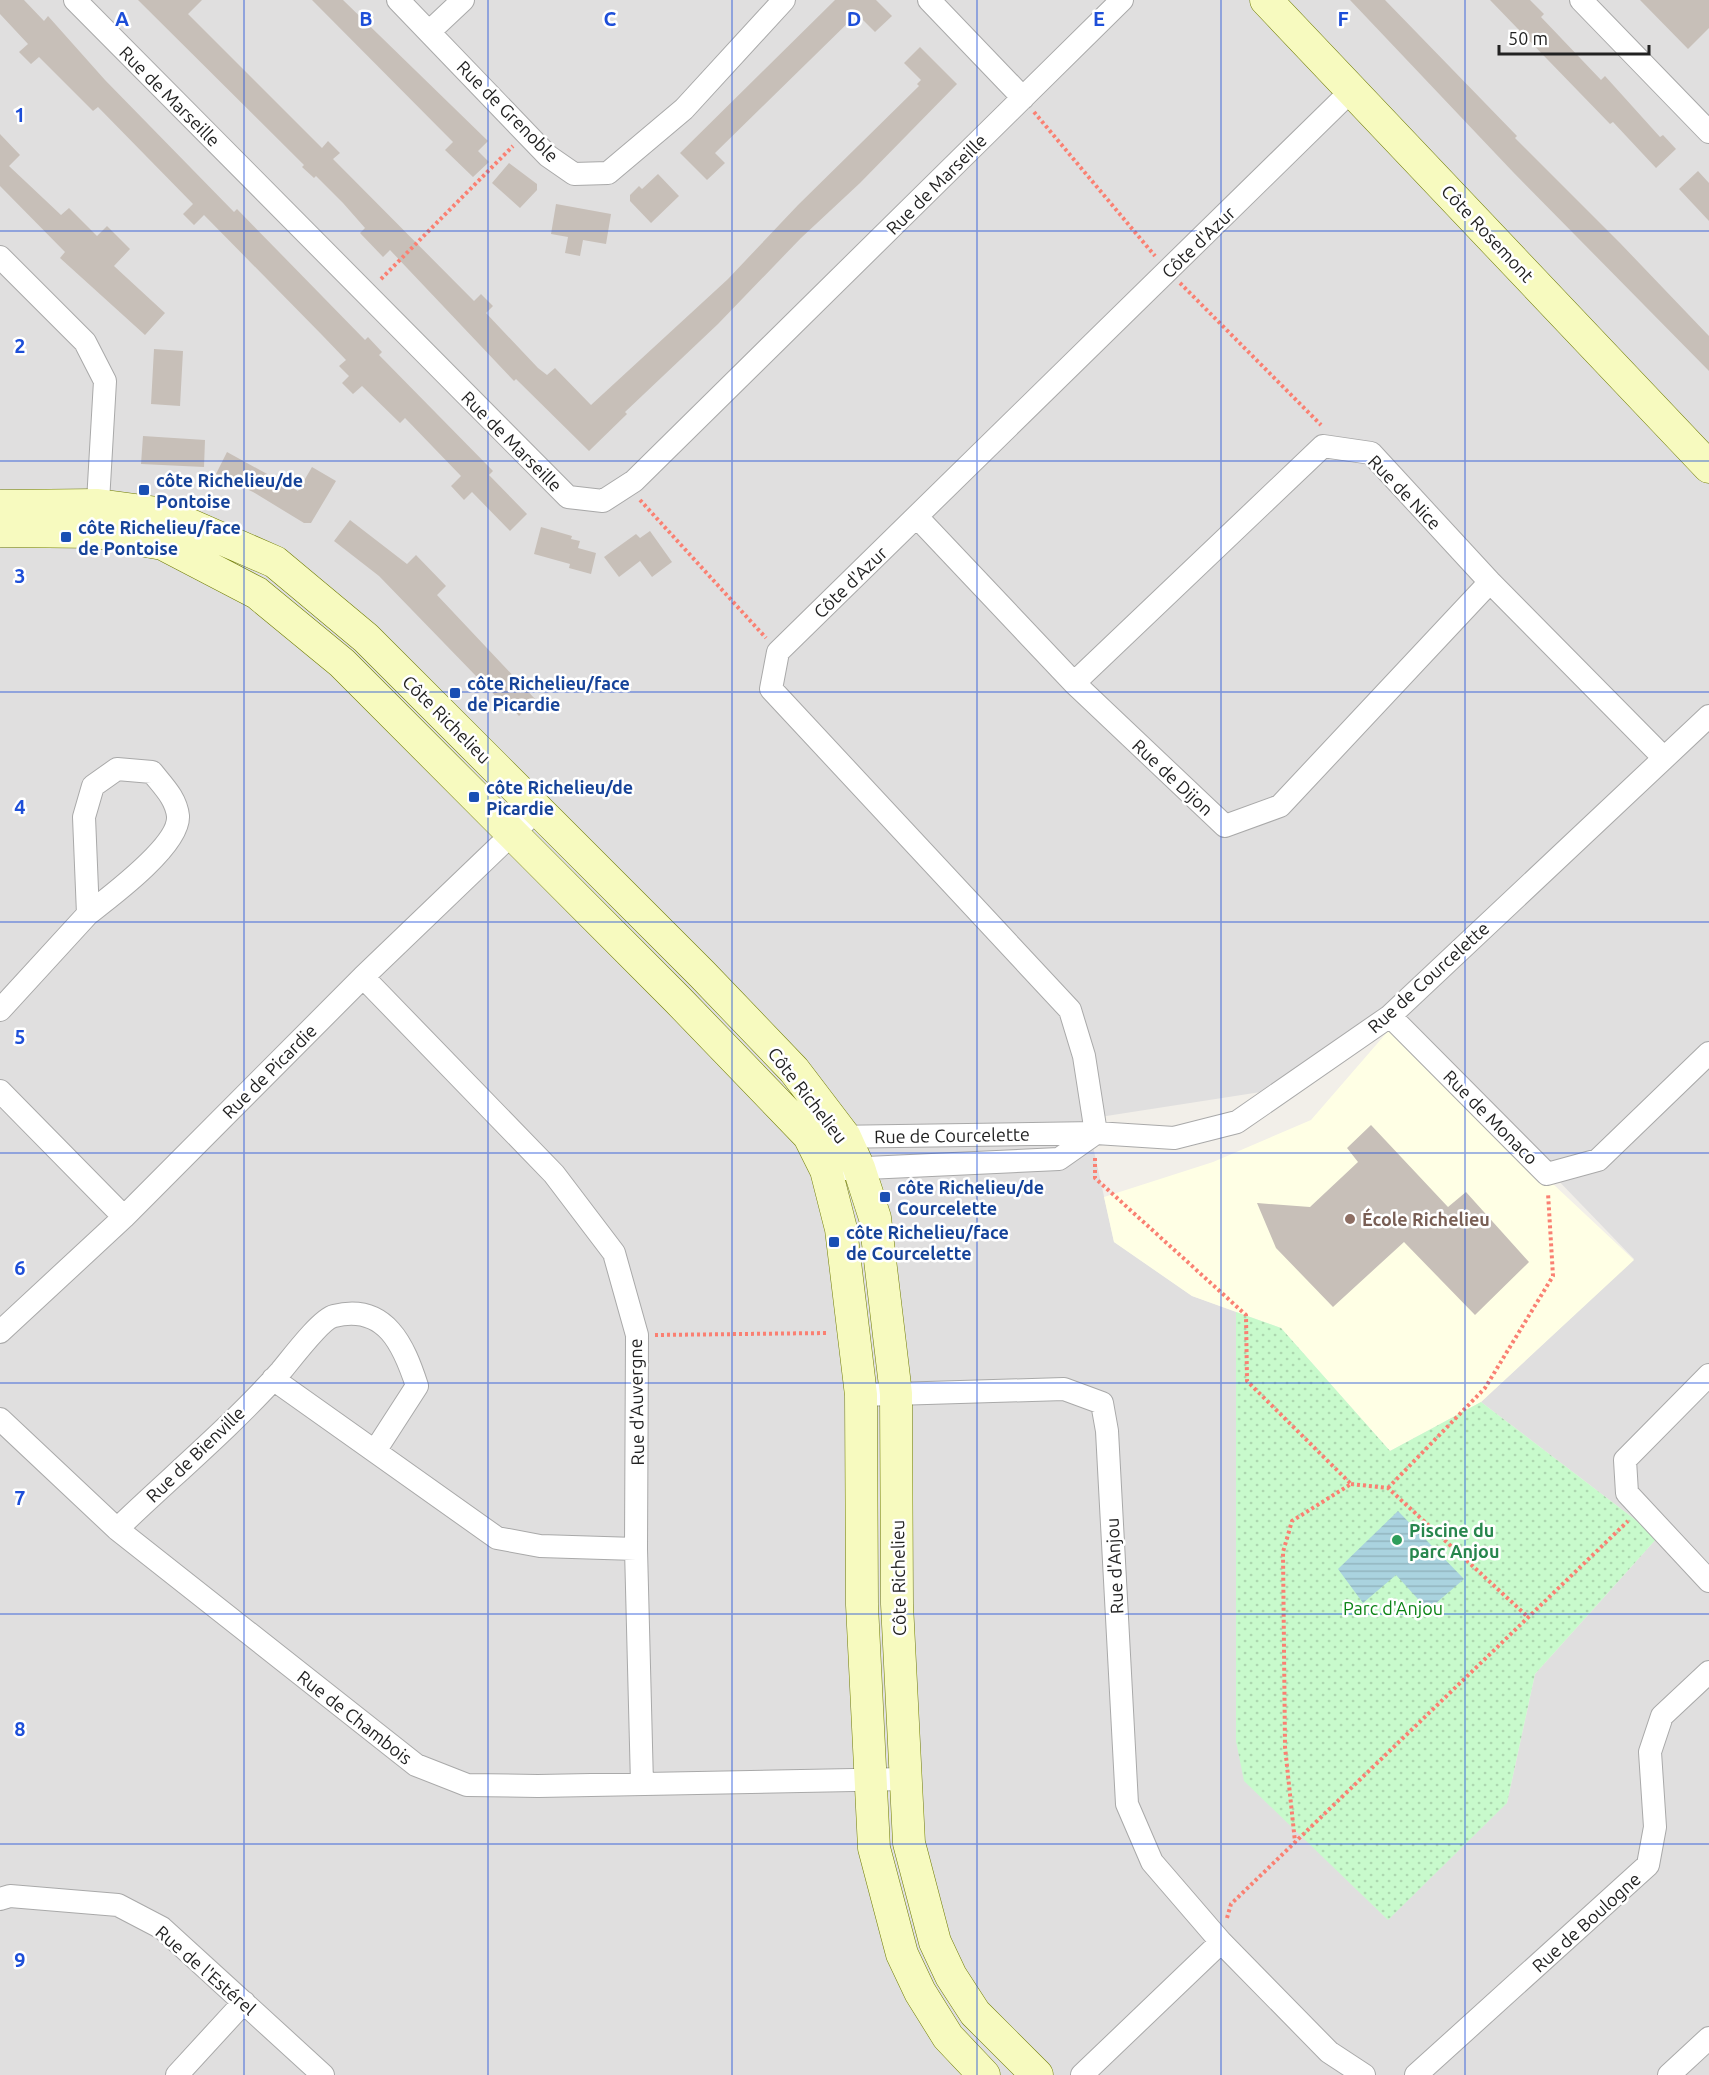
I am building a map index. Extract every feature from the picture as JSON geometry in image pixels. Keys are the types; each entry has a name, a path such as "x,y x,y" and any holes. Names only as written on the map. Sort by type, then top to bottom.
{"street":[{"name":"Rue de Marseille","path":"75,0 365,295 568,497 603,501 627,486 1122,0"},
{"name":"Rue de Grenoble","path":"398,0 548,156 574,174 608,172 684,109 784,0"},
{"path":"429,32 462,0"},
{"path":"929,0 1023,98"},
{"name":"Côte Rosemont","path":"1266,0 1709,467"},
{"path":"1581,0 1709,132"},
{"name":"Côte d'Azur","path":"778,652 1352,90"},
{"path":"0,257 84,342 105,381 97,519"},
{"name":"Rue de Nice","path":"1074,683 1323,446 1371,453 1490,582 1664,758"},
{"name":"Côte Richelieu","path":"0,506 97,519 163,544 258,592 342,663 809,1136 826,1170 841,1229 861,1395 862,1605 874,1848 902,1954 920,1992 948,2037 984,2075"},
{"name":"Côte Richelieu","path":"0,531 97,519 165,514 275,562 366,638 538,809 794,1070 845,1137 859,1168 874,1218 896,1394 897,1605 909,1843 935,1942 951,1976 975,2013 1037,2075"},
{"name":"Rue de Dijon","path":"917,517 1074,683 1225,826 1280,806 1490,582"},
{"path":"778,652 771,689 1070,1010 1084,1056 1096,1133"},
{"name":"Rue de Courcelette","path":"809,1136 1096,1133 1174,1138 1237,1122 1390,1016 1709,716"},
{"path":"0,1010 88,914 132,880 170,839 178,818 172,797 152,772 117,769 93,786 84,817 88,914"},
{"name":"Rue de Picardie","path":"0,1332 124,1217 363,977 538,809"},
{"name":"Rue d'Auvergne","path":"363,977 554,1174 614,1253 637,1335 636,1549 642,1784"},
{"name":"Rue de Monaco","path":"1390,1016 1547,1174 1598,1160 1709,1053"},
{"path":"0,1091 124,1217"},
{"name":"Rue de Courcelette","path":"826,1170 1059,1159 1096,1133"},
{"name":"Rue de Bienville","path":"117,1529 273,1379 331,1316 351,1314 369,1316 382,1325 404,1349 417,1386 375,1450"},
{"path":"1709,1375 1625,1461 1627,1493 1709,1581"},
{"path":"273,1379 498,1538 540,1546 636,1549"},
{"name":"Rue d'Anjou","path":"861,1395 1064,1389 1102,1403 1107,1431 1126,1804 1152,1862 1221,1942"},
{"name":"Rue de Chambois","path":"0,1419 117,1529 416,1765 467,1785 906,1779"},
{"name":"Rue de Boulogne","path":"1416,2075 1648,1865 1655,1827 1650,1752 1662,1716 1709,1672"},
{"name":"Rue de l'Estérel","path":"0,1899 10,1896 118,1905 162,1928 323,2075"},
{"path":"1082,2075 1221,1942 1329,2052 1364,2075"},
{"path":"177,2075 244,2002"},
{"path":"1669,2075 1709,2038"}],"path":[{"path":"1023,98 1168,271 1345,449"},
{"path":"365,295 526,133"},
{"path":"627,486 778,652"},
{"path":"1096,1133 1095,1178 1246,1316 1247,1381 1351,1484"},
{"path":"1388,1488 1485,1388 1553,1276 1547,1174"},
{"path":"637,1335 853,1332"},
{"path":"1295,1842 1285,1748 1283,1552 1292,1521 1351,1484 1388,1488 1528,1617"},
{"path":"1221,1942 1231,1904 1641,1508"}],"shaded area":[{"path":"0,0 1709,0 1709,2075 0,2075","holes":["1390,1006 1634,1259 1481,1402 1658,1537 1535,1674 1507,1803 1236,1741 1236,1312 1192,1296 1114,1242 1087,1119 1274,1090"]},
{"name":"École Richelieu","path":"1389,1030 1634,1260 1481,1402 1390,1451 1281,1328 1192,1296 1114,1242 1104,1197 1213,1162 1311,1120"}],"green space":[{"name":"Parc d'Anjou","path":"1236,1312 1281,1328 1390,1451 1481,1402 1658,1537 1535,1674 1507,1803 1388,1920 1244,1781 1236,1741"}],"water":[{"name":"Piscine du parc Anjou","path":"1398,1511 1464,1579 1428,1610 1396,1575 1363,1603 1338,1569"}],"building":[{"path":"0,0 24,0 44,21 48,16 105,80 234,212 237,209 365,340 368,337 382,352 379,355 493,471 489,475 527,514 510,531 472,492 464,500 451,486 461,476 405,418 400,423 362,386 353,394 342,383 349,376 339,366 346,360 204,215 194,225 183,214 193,204 98,107 93,111 39,57 31,64 19,52 28,44 0,14"},
{"path":"138,0 202,0 188,14 322,148 328,141 340,153 333,159 474,301 481,294 493,306 486,313 538,368 547,375 555,368 591,405 728,279 798,205 919,86 917,84 921,80 904,63 920,47 957,84 860,183 801,238 718,324 625,412 627,414 589,451 516,379 514,381 390,250 383,257 360,233 365,228 343,203 316,176 314,178 302,167 304,165"},
{"path":"312,0 343,0 488,141 478,151 489,162 473,177 445,150 453,142"},
{"path":"835,0 876,0 892,16 875,32 857,14 715,153 725,163 707,180 680,153"},
{"path":"1350,0 1385,0 1517,136 1515,138 1709,336 1709,371 1513,172"},
{"path":"1490,0 1530,0 1544,14 1541,17 1601,80 1605,76 1660,137 1663,135 1676,149 1656,168"},
{"path":"1640,0 1709,0 1709,28 1688,49"},
{"path":"0,134 20,155 9,166 61,215 69,208 97,236 107,226 130,249 114,266 165,313 145,335 60,258 65,252 0,186"},
{"path":"509,163 537,184 537,190 520,208 492,183"},
{"path":"1698,171 1709,183 1709,221 1679,189"},
{"path":"658,174 679,196 651,223 630,201 630,195 639,186 642,189"},
{"path":"556,204 611,214 606,244 583,240 580,256 565,253 568,237 551,234"},
{"path":"154,349 183,351 180,406 151,404"},
{"path":"143,436 205,440 204,467 141,464"},
{"path":"227,452 298,491 312,467 336,481 311,523 304,523 253,492 216,474"},
{"path":"350,520 407,564 416,555 446,586 437,595 536,700 519,716 510,706 508,709 379,576 334,541"},
{"path":"541,527 572,536 571,539 580,541 578,548 596,553 591,574 569,568 570,564 534,554"},
{"path":"650,531 672,562 652,577 640,561 619,577 604,557 636,534 640,538"},
{"name":"École Richelieu","path":"1371,1125 1448,1207 1466,1192 1529,1262 1475,1315 1404,1242 1333,1307 1276,1248 1257,1203 1310,1207 1358,1162 1347,1148"}],"place":[{"name":"côte Richelieu/de Pontoise","path":"144,490"},
{"name":"côte Richelieu/face de Pontoise","path":"66,537"},
{"name":"côte Richelieu/face de Picardie","path":"455,693"},
{"name":"côte Richelieu/de Picardie","path":"474,797"},
{"name":"côte Richelieu/de Courcelette","path":"885,1197"},
{"name":"École Richelieu","path":"1350,1219"},
{"name":"côte Richelieu/face de Courcelette","path":"834,1242"},
{"name":"Piscine du parc Anjou","path":"1397,1540"}]}
